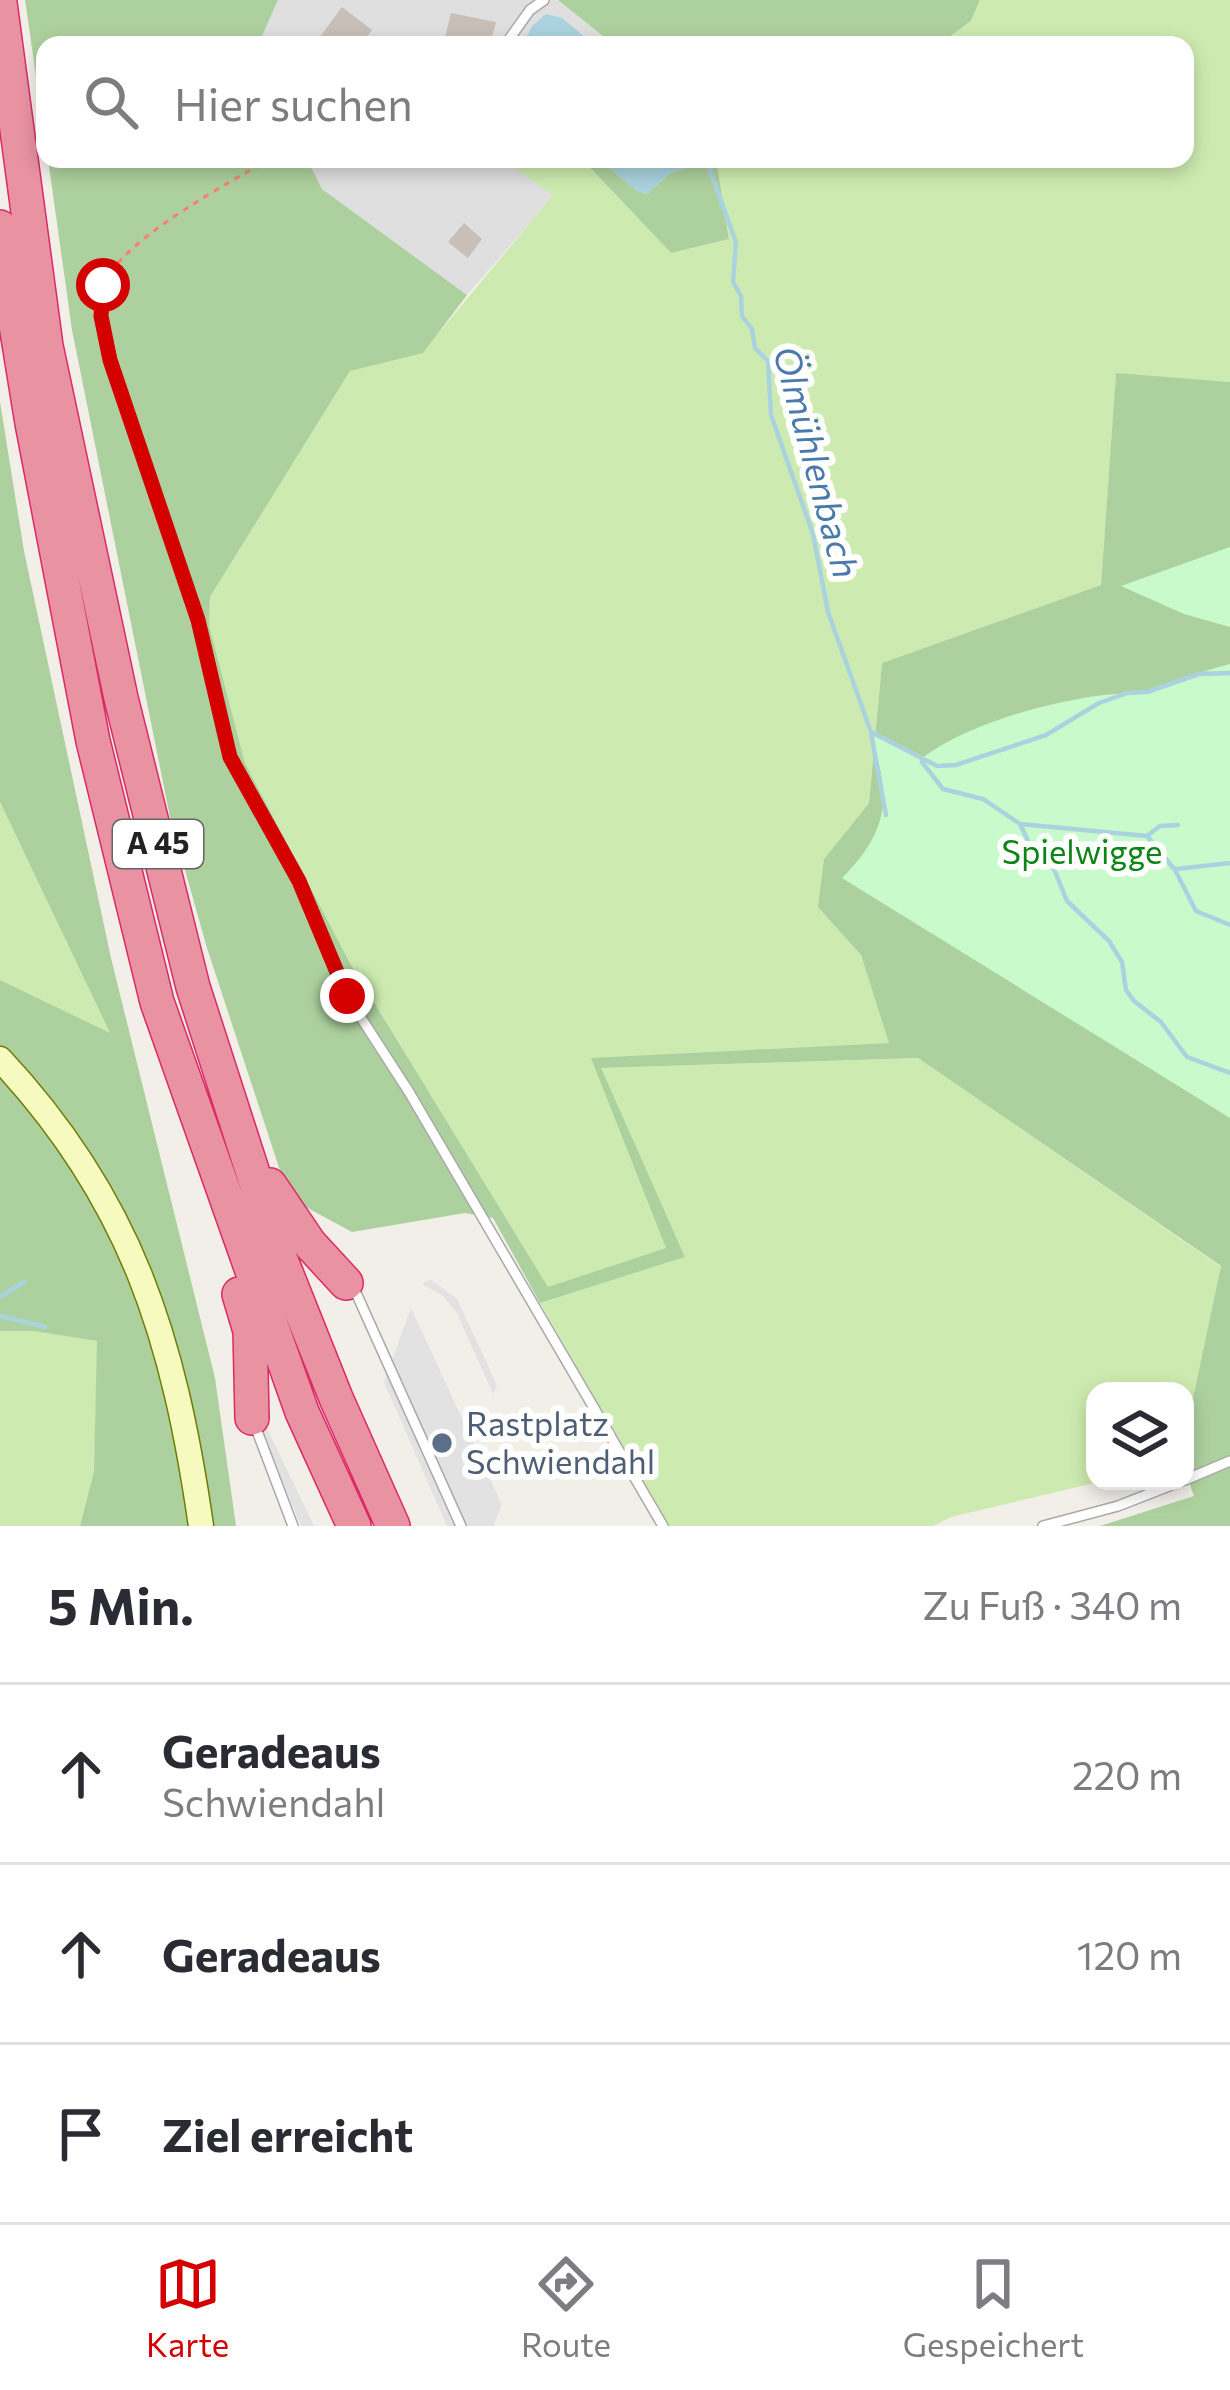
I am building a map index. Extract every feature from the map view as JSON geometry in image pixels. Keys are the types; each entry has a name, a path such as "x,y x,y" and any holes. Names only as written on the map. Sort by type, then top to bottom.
{"highway":[{"name":"A 45","path":"0,3 46,346 121,698 194,987 281,1260 393,1526"},
{"name":"A 45","path":"0,227 93,741 157,1002 302,1412 354,1526"},
{"path":"236,1122 273,1192 310,1244 346,1283"},
{"path":"224,1198 225,1247 250,1331 252,1418"}],"main road":[{"path":"0,1059 77,1152 143,1277 169,1352 201,1526"}],"lane":[{"path":"511,36 530,10 544,0"},
{"path":"230,757 299,881 347,996 409,1092 663,1526"},
{"path":"346,1283 357,1295 461,1526"},
{"path":"252,1418 293,1526"},
{"path":"1194,1476 1230,1461"},
{"path":"1043,1526 1158,1490"}],"path":[{"path":"230,757 198,620 110,360 101,316 103,285 130,251 256,168"}],"shaded area":[{"path":"278,0 558,0 603,36 532,26 527,36 262,36"},
{"path":"312,168 514,168 554,195 467,295 322,189"},
{"path":"431,1280 457,1299 497,1385 493,1394 457,1313 442,1295 423,1285"},
{"name":"Rastplatz Schwiendahl","path":"411,1308 502,1505 493,1526 447,1526 384,1382"},
{"path":"260,1414 314,1526 301,1526 265,1440"}],"green space":[{"path":"25,0 278,0 262,36 36,36 36,76"},
{"path":"558,0 980,0 971,21 950,36 603,36"},
{"path":"980,0 1230,0 1230,382 1116,374 1101,585 882,663 869,803 824,859 819,907 861,955 890,1044 592,1059 667,1249 548,1287 350,963 245,763 209,625 210,597 350,371 423,352 553,195 514,168 591,168 671,253 729,239 717,168 1194,168 1194,36 950,36 971,21"},
{"path":"49,168 312,168 322,189 467,295 423,353 350,371 210,597 209,625 245,763 350,963 548,1287 666,1248 591,1058 889,1043 861,955 818,907 824,859 869,803 882,663 1101,585 1116,373 1230,382 1230,1526 1100,1526 1194,1496 1194,1394 1221,1266 918,1058 601,1068 685,1257 540,1303 493,1218 465,1213 352,1232 289,1198 207,948 170,817 72,330"},
{"path":"591,168 610,168 647,194 670,173 717,168 729,239 671,253"},
{"path":"0,402 24,551 111,958 215,1378 236,1526 80,1526 94,1471 97,1341 0,1331 0,980 110,1033 0,802"},
{"path":"1230,547 1230,627 1184,614 1121,586"},
{"name":"Spielwigge","path":"1230,664 1230,1118 842,878 870,843 882,810 881,773 867,730 921,759 961,735 1008,716 1082,698 1151,691"},
{"path":"0,802 111,1035 0,980"},
{"path":"918,1058 1221,1267 1194,1394 1194,1382 1086,1382 1086,1485 951,1517 933,1526 668,1526 540,1303 685,1257 600,1068"},
{"path":"0,1331 98,1341 94,1471 80,1526 0,1526"}],"water":[{"path":"546,14 562,18 584,36 527,36"},
{"path":"610,168 685,168 670,173 647,194"}],"building":[{"path":"342,7 372,30 368,36 321,36"},
{"path":"451,13 496,22 492,36 445,36"},
{"path":"464,223 482,239 468,258 448,242"}],"waterway":[{"name":"Ölmühlenbach","path":"709,168 736,242 733,282 741,296 742,316 752,329 755,348 768,361 771,415 813,534 828,612 871,732 937,766 956,765 1046,735 1099,703 1127,693 1147,692 1199,674 1230,673"},
{"path":"871,733 886,815"},
{"path":"922,762 943,789 983,799 1020,824 1029,843 1051,862 1067,901 1109,941 1122,962 1126,990 1134,1001 1161,1022 1187,1057 1230,1073"},
{"path":"1020,824 1147,836 1175,870 1196,911 1230,925"},
{"path":"1147,836 1160,826 1178,825"},
{"path":"1176,869 1230,863"},
{"path":"0,1297 24,1282"},
{"path":"0,1316 45,1327"}],"place":[{"name":"Rastplatz Schwiendahl","path":"442,1443"}],"route":[{"path":"103,285 101,316 110,360 198,620 230,757 299,881 347,996"}]}
